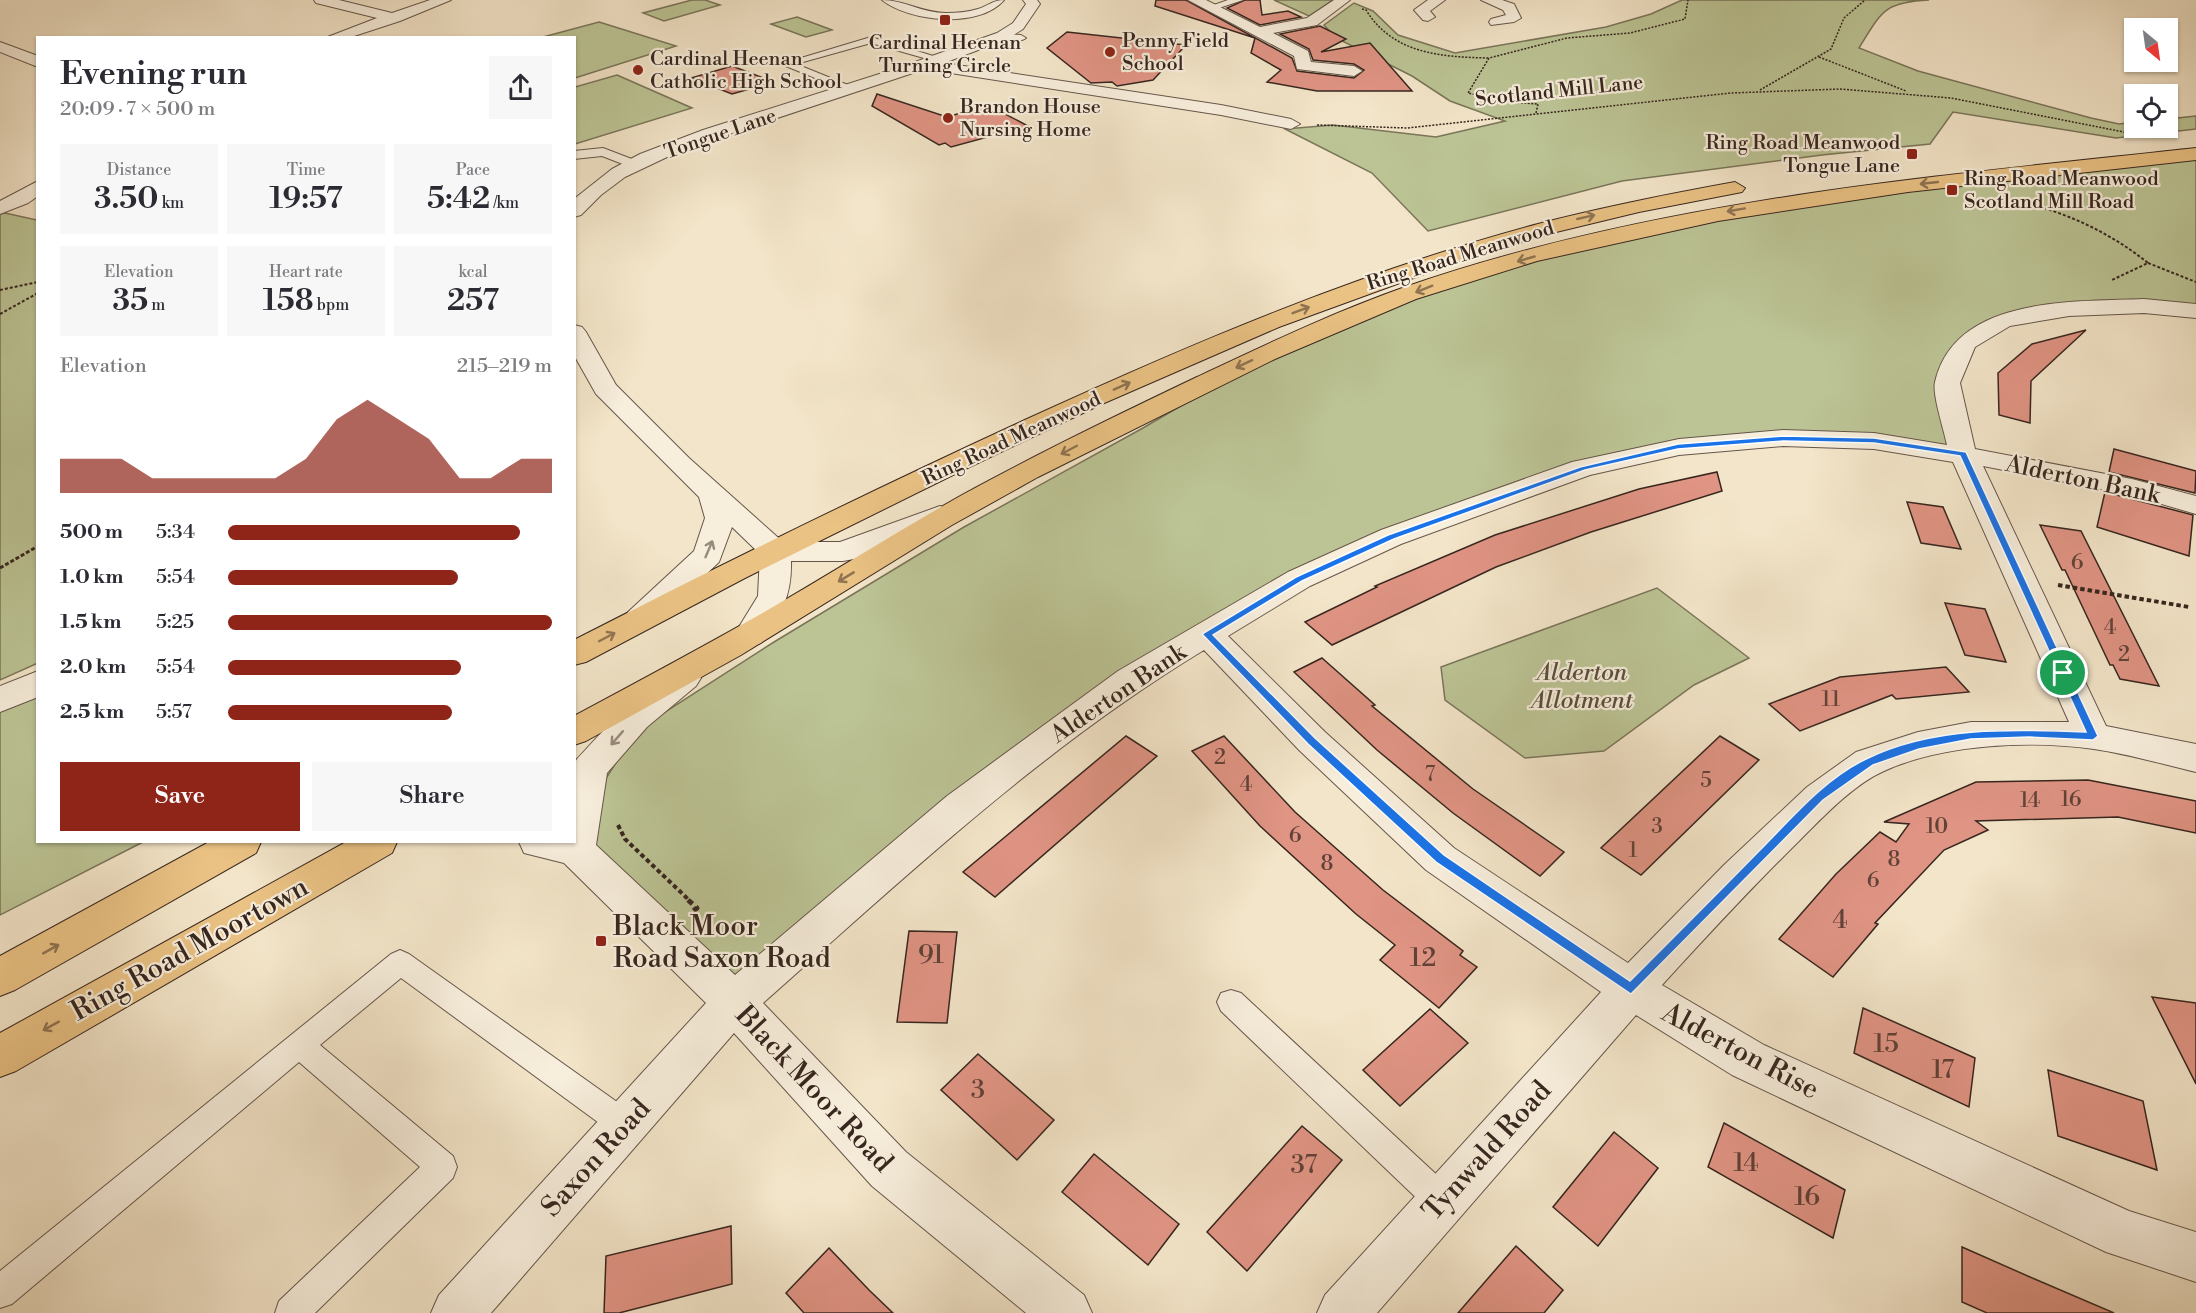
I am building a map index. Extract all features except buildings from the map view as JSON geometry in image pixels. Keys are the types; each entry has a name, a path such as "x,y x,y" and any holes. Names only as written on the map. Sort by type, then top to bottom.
{"highway":[{"path":"1852,172 2196,136"},
{"name":"Ring Road Meanwood","path":"750,635 968,504 1126,420 1292,341 1435,285 1523,259 1699,216 1813,197 2196,154"},
{"name":"Ring Road Meanwood","path":"775,551 1087,401 1268,322 1390,275 1548,226 1666,199 1754,185"},
{"path":"576,653 775,551"},
{"path":"576,731 750,635"},
{"name":"Ring Road Moortown","path":"0,1056 377,843"},
{"path":"0,977 239,844"}],"street":[{"path":"321,0 395,18"},
{"path":"338,36 444,0"},
{"name":"Tongue Lane","path":"576,208 585,197 633,164 702,137 931,62 1002,36 1018,26 1033,4 1030,0"},
{"path":"1196,0 1262,31 1302,54 1303,66 1354,71"},
{"path":"1428,18 1421,10 1438,0"},
{"path":"1488,0 1509,7 1514,18 1496,22"},
{"path":"1262,31 1312,22 1341,1"},
{"path":"0,47 36,61"},
{"path":"931,62 1147,95 1291,124"},
{"path":"0,208 21,199 36,188"},
{"path":"2093,736 1963,454 1947,384 1965,343 2003,320 2069,309 2144,306 2196,311"},
{"path":"576,340 584,372 605,389 679,464 775,551 776,585 771,608 750,635"},
{"name":"Alderton Bank","path":"734,1002 960,806 1130,679 1299,579 1391,537 1582,468 1678,447 1783,438 1874,441 1963,454 2132,487 2196,505"},
{"path":"639,620 708,555 720,518 711,491"},
{"name":"Ring Road Meanwood","path":"775,551 843,552 968,504"},
{"name":"Alderton Rise","path":"1207,634 1312,741 1440,859 1631,989 1748,1060 2124,1234 2196,1257"},
{"path":"576,826 590,769 635,718 708,658"},
{"path":"0,700 36,684"},
{"name":"Tynwald Road","path":"1343,1313 1441,1200 1631,989 1820,797 1869,762 1918,745 1971,735 2029,733 2093,736 2196,758"},
{"path":"546,843 571,846"},
{"name":"Black Moor Road","path":"571,846 734,1002 889,1169 1066,1313"},
{"name":"Saxon Road","path":"457,1313 734,1002"}],"lane":[{"path":"887,0 915,12 952,16 984,11 995,6 999,0"},
{"path":"1213,7 1238,0"},
{"path":"1002,36 1021,38"},
{"path":"849,89 786,64 871,40 931,62"},
{"path":"779,56 796,62"},
{"path":"576,156 603,152 633,164"},
{"path":"0,1292 400,962 624,1124"},
{"path":"1231,1002 1441,1200"},
{"path":"291,1313 442,1167 301,1046"}],"path":[{"path":"1341,1 1366,10 1383,35 1418,51 1463,58 1489,58 1567,38 1630,33 1668,25 1685,19 1688,0"},
{"path":"1756,92 1831,49 1844,18 1865,0"},
{"path":"1819,57 1910,93"},
{"path":"1489,58 1468,93 1509,102 1538,104 1536,114"},
{"name":"Scotland Mill Lane","path":"1291,124 1406,128 1756,92 1839,89 1910,93 2022,109 2137,135 2152,141"},
{"path":"2006,198 2048,208 2105,230 2148,263 2196,282"},
{"path":"2069,309 2072,296 2137,270 2148,263"},
{"path":"2185,278 2196,276"},
{"path":"0,290 36,282"},
{"path":"0,314 36,294"},
{"path":"0,568 36,547"},
{"path":"2019,578 2189,607"},
{"path":"612,815 625,839 697,908 665,937"}],"green space":[{"path":"692,0 705,0 720,5 664,21 643,13"},
{"path":"1274,0 1333,0 1309,16"},
{"path":"1682,0 1929,0 1893,6 1879,17 1859,48 1918,71 2091,118 2124,123 2124,137 2116,138 1953,112 1930,144 1822,155 1622,181 1428,231 1372,173 1285,129 1333,125 1436,137 1505,121 1450,101 1412,76 1336,38 1324,25 1354,3 1373,11 1398,35 1455,53 1606,27 1651,14"},
{"path":"797,17 832,30 806,37 771,24"},
{"path":"599,22 676,46 576,78 576,36 547,36"},
{"path":"617,75 692,108 576,144 576,87"},
{"path":"2196,116 2196,129 2178,131 2178,118"},
{"path":"2196,154 2196,311 2144,306 2003,320 1965,343 1947,384 1963,454 1874,441 1679,447 1391,537 1207,634 734,1002 576,850 605,780 624,750 648,723 774,642 964,527 1143,428 1292,341 1435,285 1699,216"},
{"path":"0,214 36,220 36,664 0,680"},
{"name":"Alderton Allotment","path":"1657,588 1749,658 1694,685 1604,751 1525,758 1445,700 1441,667"},
{"path":"36,690 36,843 141,843 0,915 0,708"}],"place":[{"name":"Cardinal Heenan Turning Circle","path":"945,20"},
{"name":"Penny Field School","path":"1110,52"},
{"name":"Cardinal Heenan Catholic High School","path":"638,70"},
{"name":"Brandon House Nursing Home","path":"948,118"},
{"name":"Ring Road Meanwood Tongue Lane","path":"1912,154"},
{"name":"Ring Road Meanwood Scotland Mill Road","path":"1952,190"},
{"name":"Black Moor Road Saxon Road","path":"601,941"}],"route":[{"path":"1783,438 1874,441 1963,454 2063,673 2093,736 2029,733 1971,735 1918,745 1869,762 1820,797 1738,876 1631,989 1440,859 1312,741 1207,634 1299,579 1391,537 1582,468 1678,447 1783,438"}]}
